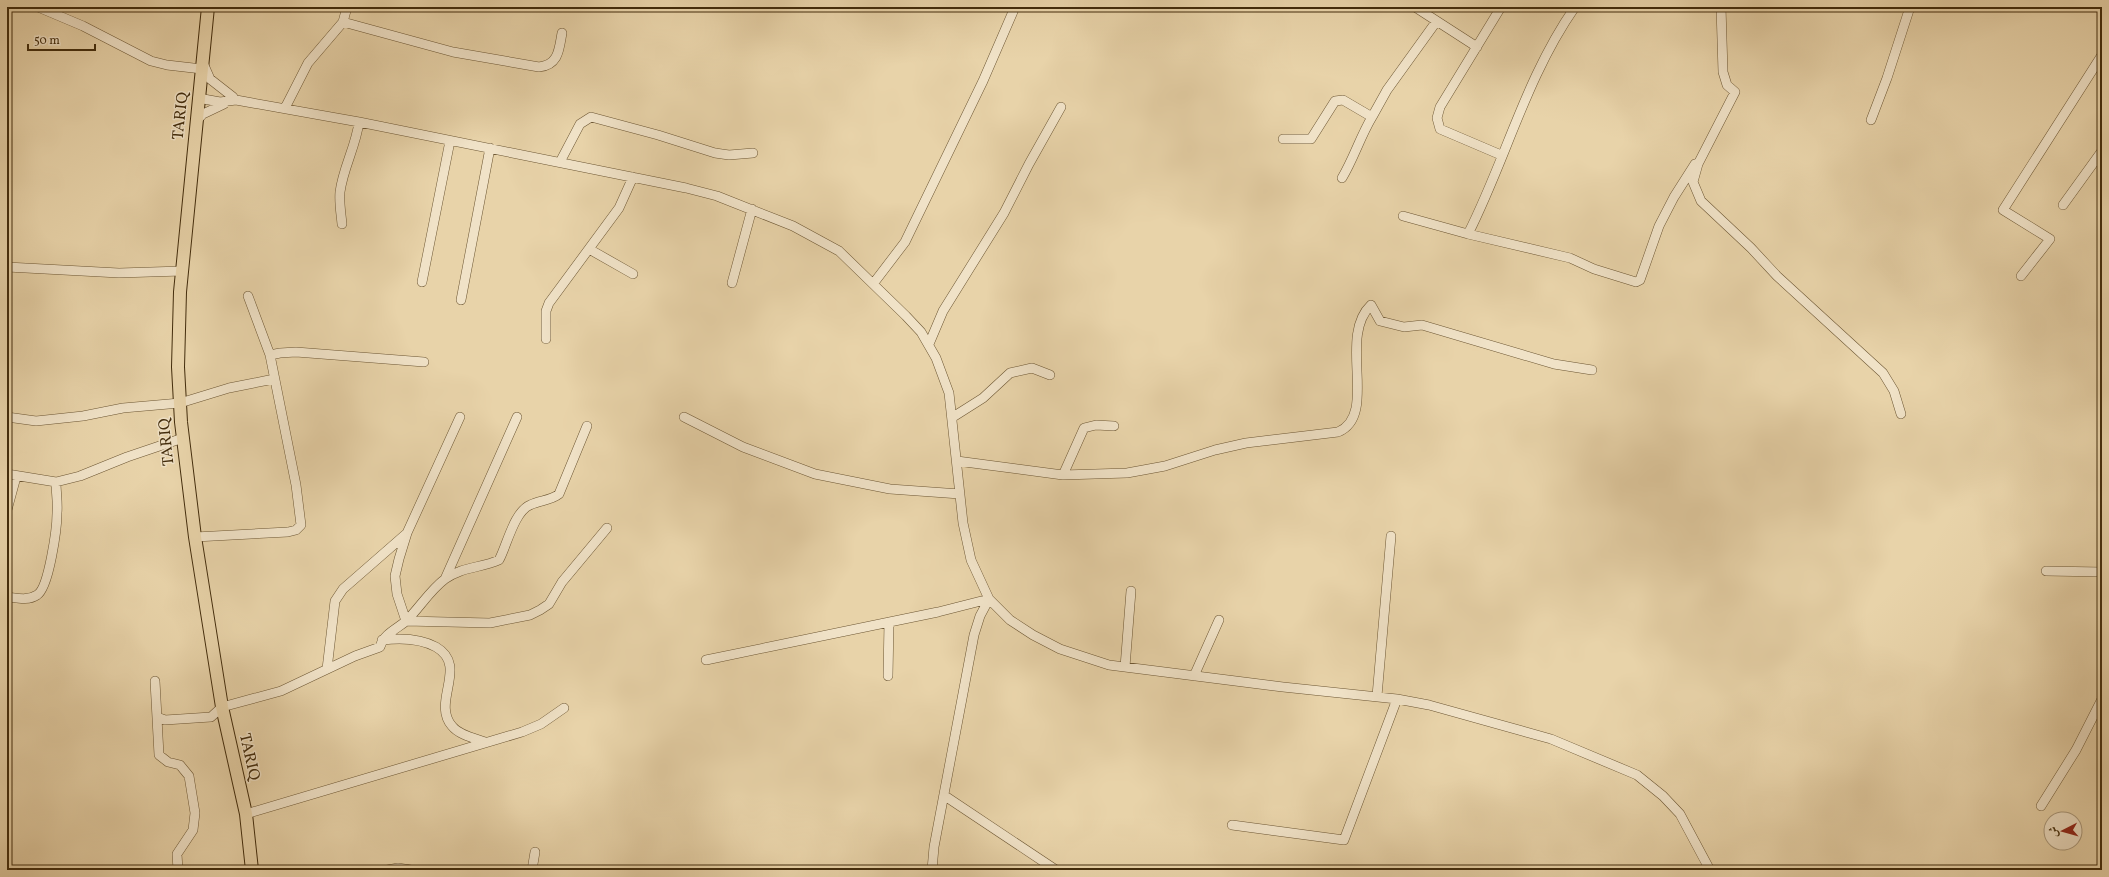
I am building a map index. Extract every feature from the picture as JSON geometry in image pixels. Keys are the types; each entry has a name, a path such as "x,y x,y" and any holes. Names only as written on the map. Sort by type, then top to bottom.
{"main road":[{"name":"TARIQ","path":"208,7 182,271 179,317 180,403 195,537 222,707 246,814 252,870"}],"street":[{"path":"38,7 83,26 151,61 167,65 202,66 210,79 233,100"},
{"path":"285,108 308,63 343,22 347,7"},
{"path":"873,284 905,242 983,81 1015,7"},
{"path":"1415,7 1436,22 1477,47"},
{"path":"1501,7 1440,107 1437,122 1440,129 1449,134 1501,155"},
{"path":"1468,234 1540,66 1575,7"},
{"path":"1403,216 1468,234 1570,258 1594,269 1636,282 1640,280 1659,226 1719,120 1727,85 1722,57 1721,7"},
{"path":"1871,120 1887,78 1910,7"},
{"path":"343,22 453,52 539,67 550,65 557,57 562,33"},
{"path":"1342,178 1355,156 1358,141 1387,90 1436,22"},
{"path":"2021,276 2050,239 2004,210 2102,55"},
{"path":"200,84 233,100 359,122 700,191 752,209 793,226 839,251 906,316 928,344 942,371 949,393 953,417 963,523 971,560 989,599 1010,620 1033,635 1060,648 1094,661 1125,667 1194,676 1397,699 1429,705 1551,739 1637,775 1663,796 1680,814 1710,870"},
{"path":"1727,85 1735,92 1698,164 1693,182 1701,201 1751,248 1777,276 1883,372 1894,391 1901,414"},
{"path":"198,98 220,102 233,100"},
{"path":"197,120 203,114 233,100"},
{"path":"1283,139 1311,139 1335,101 1343,100 1372,117"},
{"path":"928,344 943,311 1004,213 1029,164 1062,107"},
{"path":"560,162 580,124 591,117 715,152 730,155 753,153"},
{"path":"342,224 340,192 345,169 356,139 359,122"},
{"path":"422,282 450,140"},
{"path":"461,300 490,148"},
{"path":"2063,205 2102,152"},
{"path":"546,339 546,311 549,303 619,208 633,177"},
{"path":"732,283 752,209"},
{"path":"589,249 633,274"},
{"path":"7,267 119,273 182,271"},
{"path":"195,537 288,532 296,530 301,525 296,485 270,355 248,296"},
{"path":"956,461 1063,475 1135,472 1165,466 1216,450 1246,443 1319,435 1348,428 1356,409 1358,365 1356,334 1362,317 1371,305 1380,320 1392,324 1404,327 1422,325 1554,364 1592,370"},
{"path":"270,355 275,353 296,352 424,362"},
{"path":"953,417 983,398 1010,373 1032,368 1050,375"},
{"path":"7,417 36,421 83,416 123,408 180,403 229,388 274,379"},
{"path":"406,621 397,594 396,576 406,533 460,417"},
{"path":"157,717 165,720 210,717 222,707 281,691 355,656 380,647 382,640 406,621 445,579 517,417"},
{"path":"684,418 743,447 815,474 890,490 960,494"},
{"path":"1063,475 1084,428 1096,425 1114,426"},
{"path":"445,579 467,568 488,565 499,560 522,510 530,505 552,499 559,494 587,426"},
{"path":"7,474 16,477 56,482 80,476 127,457 183,438"},
{"path":"7,510 16,477"},
{"path":"7,597 29,599 43,590 50,564 57,514 56,482"},
{"path":"406,621 445,620 490,623 530,615 549,604 562,582 607,528"},
{"path":"327,669 334,601 343,589 406,533"},
{"path":"1377,696 1391,536"},
{"path":"2046,570 2102,572"},
{"path":"1125,667 1132,591"},
{"path":"706,660 889,622 989,599"},
{"path":"932,870 934,847 945,796 958,712 974,635 980,616 989,599"},
{"path":"1194,676 1219,620"},
{"path":"888,676 889,622"},
{"path":"382,640 397,639 422,641 443,651 450,658 446,703 451,725 467,736 485,742"},
{"path":"155,681 159,755 168,762 180,765 189,776 195,813 193,830 177,854 178,870"},
{"path":"1232,825 1344,840 1397,699"},
{"path":"2041,806 2076,750 2102,699"},
{"path":"246,814 522,732 541,724 564,708"},
{"path":"945,796 1056,870"},
{"path":"532,870 535,852"},
{"path":"387,870 398,868 411,870"}]}
